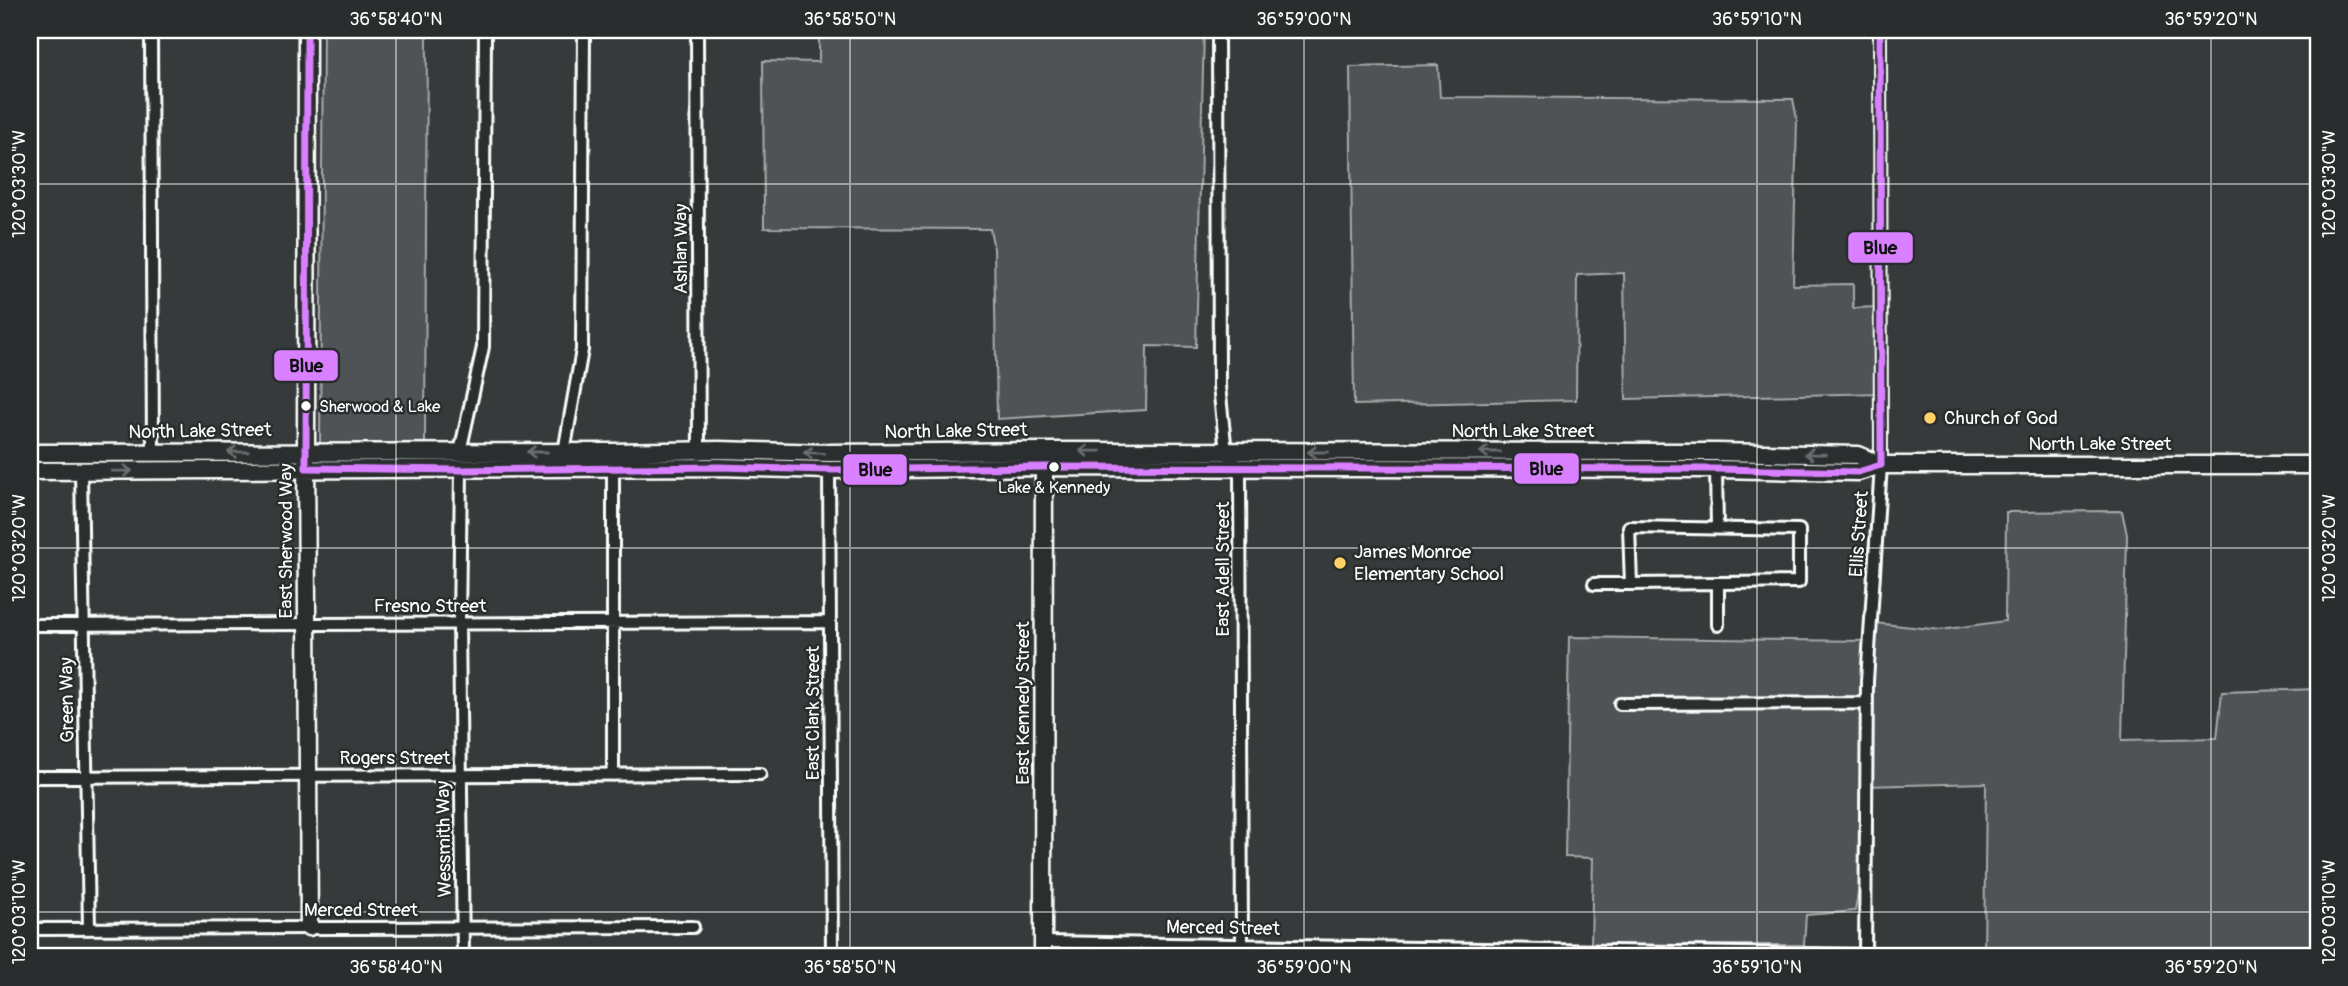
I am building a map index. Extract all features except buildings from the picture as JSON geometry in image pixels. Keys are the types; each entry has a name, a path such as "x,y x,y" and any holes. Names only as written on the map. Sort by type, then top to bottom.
{"street":[{"path":"151,30 153,453"},
{"name":"East Sherwood Way","path":"307,30 309,927"},
{"path":"460,452 483,347 485,30"},
{"path":"564,452 582,350 584,30"},
{"name":"Ashlan Way","path":"697,30 699,467"},
{"path":"1219,30 1219,386 1226,452 1240,469"},
{"name":"Ellis Street","path":"1865,955 1867,703 1881,465 1881,30"},
{"name":"North Lake Street","path":"30,453 699,450 829,453 1386,452 1716,460"},
{"name":"East Kennedy Street","path":"1043,949 1044,451"},
{"path":"612,452 612,775"},
{"path":"1386,452 1404,468"},
{"name":"North Lake Street","path":"30,471 699,467 829,470 1044,467 1404,468 1858,455 1881,465 2318,465"},
{"path":"1716,460 1717,527"},
{"name":"East Adell Street","path":"1240,469 1242,945"},
{"name":"Wessmith Way","path":"461,470 459,624 463,956"},
{"name":"East Clark Street","path":"829,470 832,956"},
{"name":"Green Way","path":"81,471 89,928"},
{"path":"1594,584 1631,584 1799,582 1799,530 1629,527 1631,584"},
{"path":"1718,583 1718,625"},
{"name":"Fresno Street","path":"30,625 830,622"},
{"path":"1620,704 1867,703"},
{"name":"Rogers Street","path":"30,777 760,774"},
{"name":"Merced Street","path":"30,929 693,927"},
{"name":"Merced Street","path":"1043,949 1242,945 1423,952 1865,955"}],"shaded area":[{"path":"323,30 427,30 425,443 320,444"},
{"path":"819,30 1204,30 1196,347 1147,346 1146,410 997,419 994,249 990,229 764,228 763,61 819,62"},
{"path":"1438,65 1440,97 1793,99 1797,119 1793,285 1853,284 1853,308 1878,307 1883,393 1626,399 1624,273 1577,275 1576,400 1354,405 1350,67"},
{"path":"2122,511 2127,535 2122,740 2217,738 2222,692 2318,689 2318,956 1984,956 1986,783 1864,786 1860,882 1855,911 1806,915 1804,945 1591,945 1593,858 1565,857 1569,637 1865,641 1865,622 1941,630 2005,621 2006,512"}],"transit line":[{"name":"Blue","path":"307,30 306,468 461,470 719,467 829,470 1044,467 1716,469 1858,472 1881,465"},
{"name":"Blue","path":"1880,30 1881,465"}],"place":[{"name":"Sherwood & Lake","path":"306,406"},
{"name":"Church of God","path":"1930,418"},
{"name":"Lake & Kennedy","path":"1054,467"},
{"name":"James Monroe Elementary School","path":"1340,563"}]}
